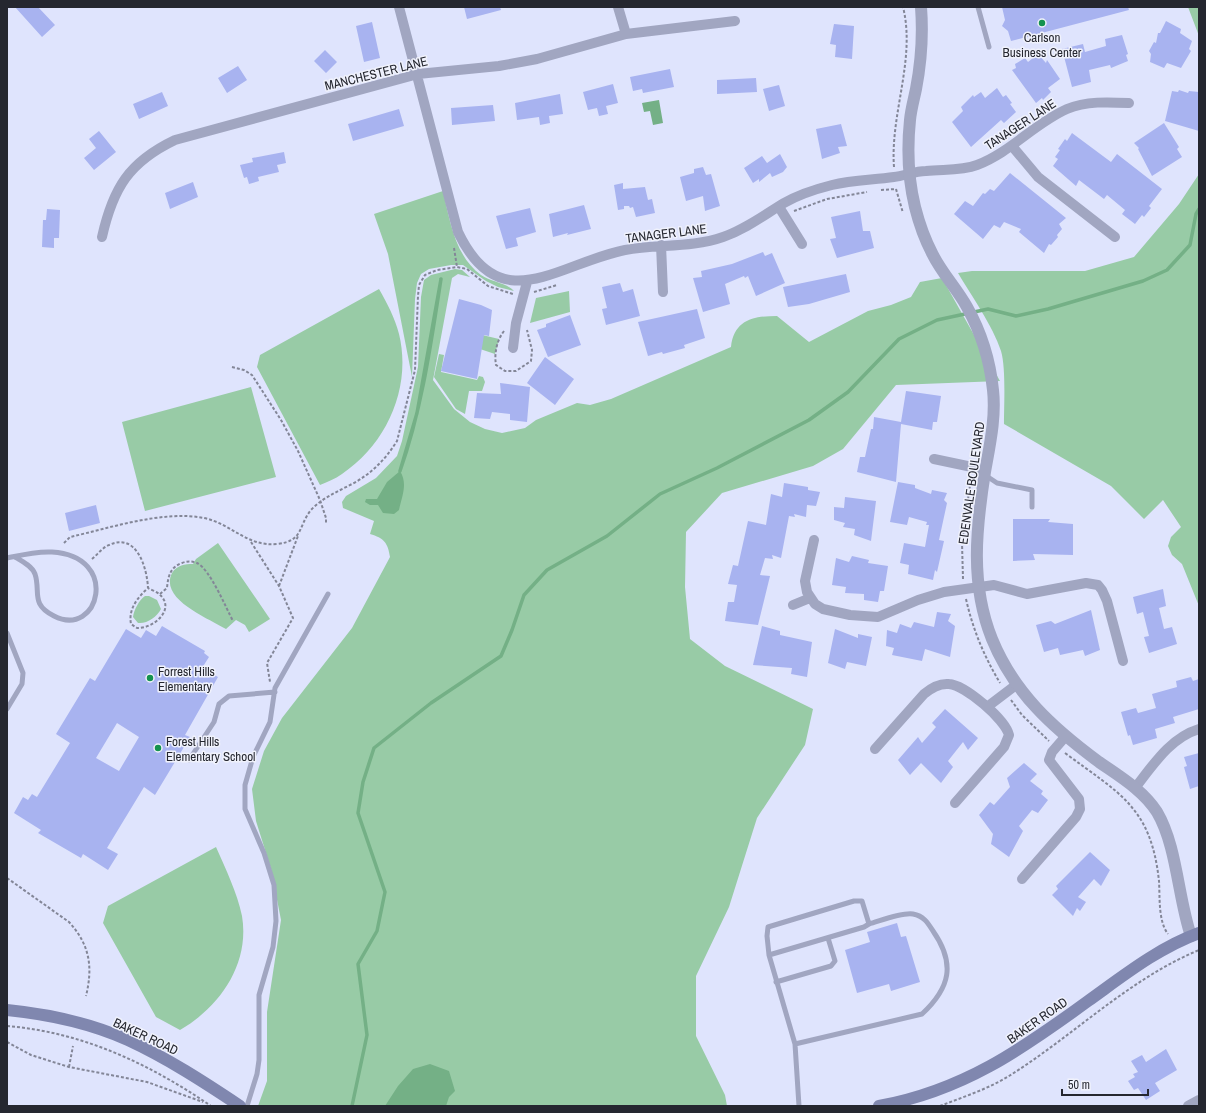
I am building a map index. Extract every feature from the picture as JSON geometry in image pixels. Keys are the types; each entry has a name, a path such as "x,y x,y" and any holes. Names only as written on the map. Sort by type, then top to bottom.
{"main road":[{"name":"BAKER ROAD","path":"879,1106 933,1092 962,1081 1001,1061 1147,959 1195,935"},
{"name":"BAKER ROAD","path":"7,1010 35,1012 74,1021 127,1039 179,1066 240,1106"}],"street":[{"name":"TANAGER LANE","path":"400,7 458,232 472,258 488,273 511,281 527,282 616,252 646,246 700,244 722,238 744,228 808,192 833,184 895,177 924,171 950,170 975,166 999,155 1055,115 1068,108 1099,102 1129,103"},
{"path":"618,7 626,34"},
{"name":"EDENVALE BOULEVARD","path":"913,7 921,48"},
{"name":"EDENVALE BOULEVARD","path":"921,7 921,48 916,89 910,116 908,146 909,174 915,206 923,232 933,256 966,305 979,332 988,360 993,390 994,420 978,517 976,546 978,587 983,612 992,639 1016,686 1035,708 1065,737 1135,788 1157,812 1164,828 1195,935"},
{"name":"MANCHESTER LANE","path":"102,237 113,198 124,179 139,162 156,149 175,140 196,133 418,74 499,66 537,59 626,34 735,21"},
{"path":"1012,146 1038,176 1115,237"},
{"path":"779,207 802,244"},
{"path":"661,245 663,292"},
{"path":"513,348 516,323 527,282"},
{"path":"934,459 972,467 985,474"},
{"path":"814,540 805,581 810,598 815,604 823,609 850,615 878,617 918,600 944,592 994,585 1027,594 1086,582 1098,585 1107,601 1123,661"},
{"path":"793,606 810,598"},
{"path":"875,748 924,694 940,684 958,685 967,690 987,707 1007,729 1008,741 955,804"},
{"path":"987,707 1016,686"},
{"path":"1135,788 1170,746 1185,735 1199,729"},
{"path":"1022,878 1076,817 1080,809 1079,799 1050,760 1052,752 1065,737"},
{"path":"1188,1106 1199,1100"}],"lane":[{"path":"978,7 989,47"},
{"path":"985,474 997,483 1032,490 1032,507"},
{"path":"7,558 52,552 69,555 83,563 90,570 97,585 97,594 90,608 78,617 70,619 55,617 47,612 37,598 34,573 29,566 15,557"},
{"path":"247,1106 257,1074 259,1060 259,995 273,947 276,921 274,885 264,853 245,809 245,785 253,757 270,722 275,690 328,594"},
{"path":"7,633 23,673 22,684 7,709"},
{"path":"189,760 214,722 217,710 223,699 229,696 275,690"},
{"path":"799,1106 795,1044 769,955 767,936 768,927 854,901 862,901 868,924"},
{"path":"769,955 864,927 868,924 912,914 924,918 938,938 948,963 947,976 937,1000 922,1014 795,1044"},
{"path":"776,982 831,966 835,961 828,938"}],"path":[{"path":"896,189 893,157 896,122 905,69 906,33 903,7"},
{"path":"279,586 299,535 310,512 320,500 353,484 373,471 397,441 409,399 415,370 419,285 425,275 437,270 462,267 467,269 488,286 516,295"},
{"path":"532,293 562,283"},
{"path":"507,327 499,337 495,358 496,365 505,371 516,371 531,361 532,350 526,330 527,323"},
{"path":"232,367 244,370 258,382 298,451 320,500 326,518 326,524"},
{"path":"972,467 962,543 964,589 976,637 987,662 1006,693 1022,715 1056,747 1120,794 1142,818 1152,842 1156,858 1161,914 1165,930"},
{"path":"64,543 70,538 130,523 164,518 186,517 213,520 252,542 277,544 291,540 299,535"},
{"path":"252,542 279,586 293,618 266,663 269,680 275,690"},
{"path":"92,558 110,544 129,545 139,553 143,561 148,588"},
{"path":"160,594 167,588 168,577 173,567 188,562 197,563 208,575 233,621"},
{"path":"148,588 160,594 164,604 164,614 160,619 147,627 137,628 131,624 130,614 140,595 148,588"},
{"path":"7,878 69,922 76,929 84,944 90,964 90,980 86,996"},
{"path":"940,1106 1008,1077 1050,1049 1143,980 1180,958 1199,950"},
{"path":"7,1026 52,1033 108,1049 155,1071 211,1106"},
{"path":"7,1042 31,1055 70,1067 147,1082 208,1104"},
{"path":"70,1067 73,1046"}],"shaded area":[{"path":"1188,7 1199,7 1199,36"},
{"path":"659,100 663,123 653,125 650,111 644,112 642,103"},
{"path":"1199,174 1199,606 1182,564 1172,555 1168,546 1171,537 1181,527 1163,500 1144,519 1111,486 1004,424 1004,376 1001,351 987,321 958,273 972,271 1085,271 1134,257 1179,204"},
{"path":"443,191 451,226 459,248 465,258 481,275 507,286 514,291 498,287 486,281 463,265 451,265 429,269 421,274 417,283 415,299 412,377 388,254 374,214"},
{"path":"455,269 462,270 470,277 458,274 452,278 433,380 454,409 470,422 485,429 502,433 525,428 536,420 577,403 590,405 611,399 731,347 736,330 747,321 754,318 777,316 809,342 868,311 891,305 911,297 920,282 942,278 1000,381 896,385 843,449 813,466 722,493 686,532 685,587 690,639 725,666 813,709 805,745 757,818 729,907 696,976 696,1036 725,1095 727,1106 258,1106 267,1081 267,1012 281,920 271,869 256,821 252,789 264,751 282,718 352,628 390,557 388,548 382,539 370,534 374,521 343,508 342,502 346,496 376,478 397,456 402,441 418,367 421,297 424,280 431,275"},
{"path":"379,289 393,316 399,334 402,354 402,374 399,394 392,413 372,447 358,462 342,474 320,485 257,367 260,355"},
{"path":"569,291 570,312 530,323 536,298"},
{"path":"478,334 499,339 495,354 474,347"},
{"path":"439,354 444,355 441,372 477,380 479,376 483,377 485,382 482,391 469,391 465,414 456,409 434,377"},
{"path":"251,387 276,477 145,511 122,422"},
{"path":"400,471 404,485 399,510 394,514 383,513 378,505 370,505 365,502 366,499 377,499 387,482"},
{"path":"218,543 270,619 249,632 245,625 236,620 226,629 187,607 172,591 170,582 174,570 187,564 193,564 196,559"},
{"path":"145,596 149,596 157,600 161,609 157,615 151,619 138,623 133,617 136,608"},
{"path":"216,847 231,881 240,907 243,934 241,951 229,982 219,996 208,1009 180,1030 156,1017 103,923 108,906"},
{"path":"430,1064 449,1071 455,1091 449,1097 446,1106 385,1106 398,1086 413,1069"}],"building":[{"path":"15,7 38,7 55,25 42,37"},
{"path":"464,7 500,7 501,10 467,19"},
{"name":"Carlson Business Center","path":"1002,7 1128,7 1129,10 1011,41 1008,31 1002,26 1005,20"},
{"path":"1166,21 1181,29 1180,33 1192,41 1189,49 1191,51 1181,68 1167,63 1164,68 1150,62 1151,54 1149,51 1154,42 1156,43 1158,33 1160,33"},
{"path":"372,22 380,58 364,62 356,26"},
{"path":"834,24 854,26 852,59 835,57 836,45 830,44"},
{"path":"1122,35 1128,54 1126,55 1128,61 1111,68 1110,65 1089,70 1091,82 1072,87 1062,49 1083,44 1085,52 1106,46 1105,39"},
{"path":"325,50 337,62 326,73 314,61"},
{"path":"1038,54 1046,63 1047,60 1060,79 1048,88 1051,92 1043,100 1042,98 1036,103 1012,70 1016,68 1015,64 1025,58 1028,62"},
{"path":"238,66 247,80 227,93 218,78"},
{"path":"670,69 674,87 643,93 642,89 633,91 630,77"},
{"path":"756,78 757,92 717,94 717,80"},
{"path":"613,84 618,103 606,106 608,114 599,116 597,108 588,110 583,92"},
{"path":"779,85 785,106 769,111 763,89"},
{"path":"997,88 1003,97 1006,95 1016,112 1004,123 1001,120 971,147 952,122 963,111 961,107 973,95 974,97 981,92 985,98"},
{"path":"1179,90 1188,93 1189,91 1199,92 1199,131 1165,121 1172,91 1178,92"},
{"path":"162,92 168,106 139,119 133,104"},
{"path":"560,94 563,114 549,116 550,123 540,125 539,117 517,120 515,103"},
{"path":"493,105 495,121 452,125 451,108"},
{"path":"399,109 404,126 353,141 348,124"},
{"path":"1164,123 1179,147 1177,149 1182,157 1152,176 1138,149 1139,148 1134,143"},
{"path":"841,124 847,146 838,147 840,153 822,159 816,129"},
{"path":"99,131 116,152 94,170 84,158 96,148 89,139"},
{"path":"1072,133 1111,162 1117,154 1162,189 1149,206 1151,208 1144,217 1142,215 1135,224 1122,214 1125,210 1107,195 1104,199 1079,180 1076,186 1053,166 1058,159 1055,157 1060,150 1058,149 1065,139 1067,141"},
{"path":"284,152 286,163 277,165 279,172 258,177 259,181 249,184 247,177 244,178 240,165 253,162 252,158"},
{"path":"780,154 787,167 783,172 772,177 770,173 759,182 759,179 753,183 744,168 762,156 767,163"},
{"path":"703,167 706,175 711,174 720,206 705,211 703,196 686,201 680,177 694,173 694,169"},
{"path":"1010,173 1066,218 1059,224 1062,229 1057,235 1058,237 1051,245 1049,244 1044,253 1019,232 1021,229 1004,222 1000,228 994,225 983,239 954,214 965,201 973,206 983,193 985,194 990,189 994,191"},
{"path":"193,182 198,197 170,209 165,193"},
{"path":"623,183 623,189 645,187 648,200 652,199 655,213 636,217 633,207 630,208 629,206 624,206 624,209 618,210 614,185"},
{"path":"584,205 591,229 553,237 549,214"},
{"path":"530,208 536,232 516,238 518,246 506,249 496,216"},
{"path":"47,209 60,210 59,238 54,238 54,248 42,247 43,220 46,220"},
{"path":"860,211 863,231 870,231 874,248 837,258 830,239 836,238 831,217"},
{"path":"763,252 765,256 772,253 785,283 756,296 748,276 745,278 744,276 725,284 730,304 703,312 693,278 702,277 701,271 732,264"},
{"path":"846,274 850,292 809,304 788,307 783,287"},
{"path":"620,283 623,292 633,289 640,316 606,325 602,309 607,308 602,287"},
{"path":"459,299 481,305 492,310 489,336 484,335 477,379 441,371"},
{"path":"697,309 705,338 684,345 685,348 663,354 662,352 648,356 638,322"},
{"path":"570,315 581,345 548,357 537,330 546,327 546,324"},
{"path":"545,357 574,379 555,405 527,383"},
{"path":"500,383 530,387 527,422 510,420 510,414 492,412 490,419 474,418 477,393 501,394"},
{"path":"906,391 941,396 937,422 933,422 932,430 901,424 896,482 857,472 860,457 865,457 871,429 873,429 874,417 901,422"},
{"path":"898,482 915,485 915,488 931,494 932,490 947,493 944,500 947,503 939,540 944,541 937,572 935,570 933,580 908,574 909,565 900,563 904,543 925,547 929,525 926,525 927,522 909,517 907,525 890,522"},
{"path":"784,483 808,487 808,490 820,492 816,506 807,505 806,517 794,514 795,517 789,516 781,558 772,555 773,559 765,558 760,575 770,576 758,625 725,621 728,602 734,602 737,585 728,584 733,565 738,566 748,521 766,525 771,494 782,497"},
{"path":"845,497 876,501 871,541 854,535 855,529 843,527 845,523 834,520 834,507 844,508"},
{"path":"96,505 100,523 69,531 65,513"},
{"path":"1013,519 1050,519 1048,522 1073,524 1073,555 1033,554 1035,560 1013,561"},
{"path":"852,556 869,560 868,563 888,566 884,591 880,591 878,602 864,600 864,594 845,593 846,587 832,585 836,558 849,562"},
{"path":"1163,589 1166,606 1159,608 1164,629 1172,627 1177,644 1149,653 1144,637 1149,636 1143,612 1137,614 1133,597"},
{"path":"1091,610 1100,650 1085,656 1083,650 1060,655 1058,648 1044,652 1036,625 1051,621 1055,624"},
{"path":"937,612 951,614 948,621 955,626 950,657 925,649 922,661 892,655 894,648 886,646 887,630 897,633 900,624 911,628 914,622 934,627"},
{"name":"Forest Hills Elementary School","path":"162,626 205,651 204,653 209,657 202,668 218,677 185,735 190,737 155,795 144,787 107,848 118,854 108,870 83,854 81,858 38,833 41,830 14,813 23,797 28,800 32,794 37,797 70,743 56,734 90,678 95,681 126,629 141,638 146,630 156,636","holes":["117,723 139,737 119,771 96,758"]},
{"path":"762,626 780,631 780,635 812,642 807,677 791,674 792,668 753,665"},
{"path":"835,629 858,638 858,634 872,637 866,666 847,662 845,669 828,663"},
{"path":"1191,677 1193,681 1199,679 1199,709 1173,717 1175,723 1155,729 1157,738 1133,745 1130,735 1128,736 1121,712 1136,708 1138,713 1156,708 1152,694 1177,687 1176,681"},
{"path":"945,709 978,738 968,750 963,742 948,761 953,767 941,783 921,763 910,775 898,760 918,737 922,743 936,727 932,723"},
{"path":"1199,753 1199,786 1190,789 1184,767 1187,766 1184,757"},
{"path":"1024,763 1037,774 1030,781 1043,791 1041,794 1048,800 1038,813 1032,810 1019,826 1023,831 1009,857 991,844 993,834 979,815 990,802 994,805 1010,787 1007,778"},
{"path":"1090,852 1110,870 1101,886 1094,879 1078,897 1086,902 1080,911 1077,908 1073,916 1052,895 1058,889 1056,886"},
{"path":"897,923 901,937 906,936 920,982 891,991 889,984 857,993 845,950 870,942 867,932"},
{"path":"1166,1049 1177,1070 1155,1083 1160,1091 1146,1100 1138,1088 1134,1090 1128,1081 1135,1077 1133,1074 1138,1072 1131,1061 1142,1055 1146,1062"}],"waterway":[{"path":"352,1106 367,1035 358,964 377,931 385,892 358,813 363,782 374,748 431,703 501,656 524,595 547,570 607,536 660,494 717,468 809,420 848,392 899,339 937,320 988,309 1016,316 1048,309 1143,281 1167,270 1190,245 1196,214 1199,209"},
{"path":"441,279 417,413 400,471 408,448 414,424 420,400 441,279"}],"place":[{"name":"Carlson Business Center","path":"1042,23"},
{"name":"Forrest Hills Elementary","path":"150,678"},
{"name":"Forest Hills Elementary School","path":"158,748"}]}
